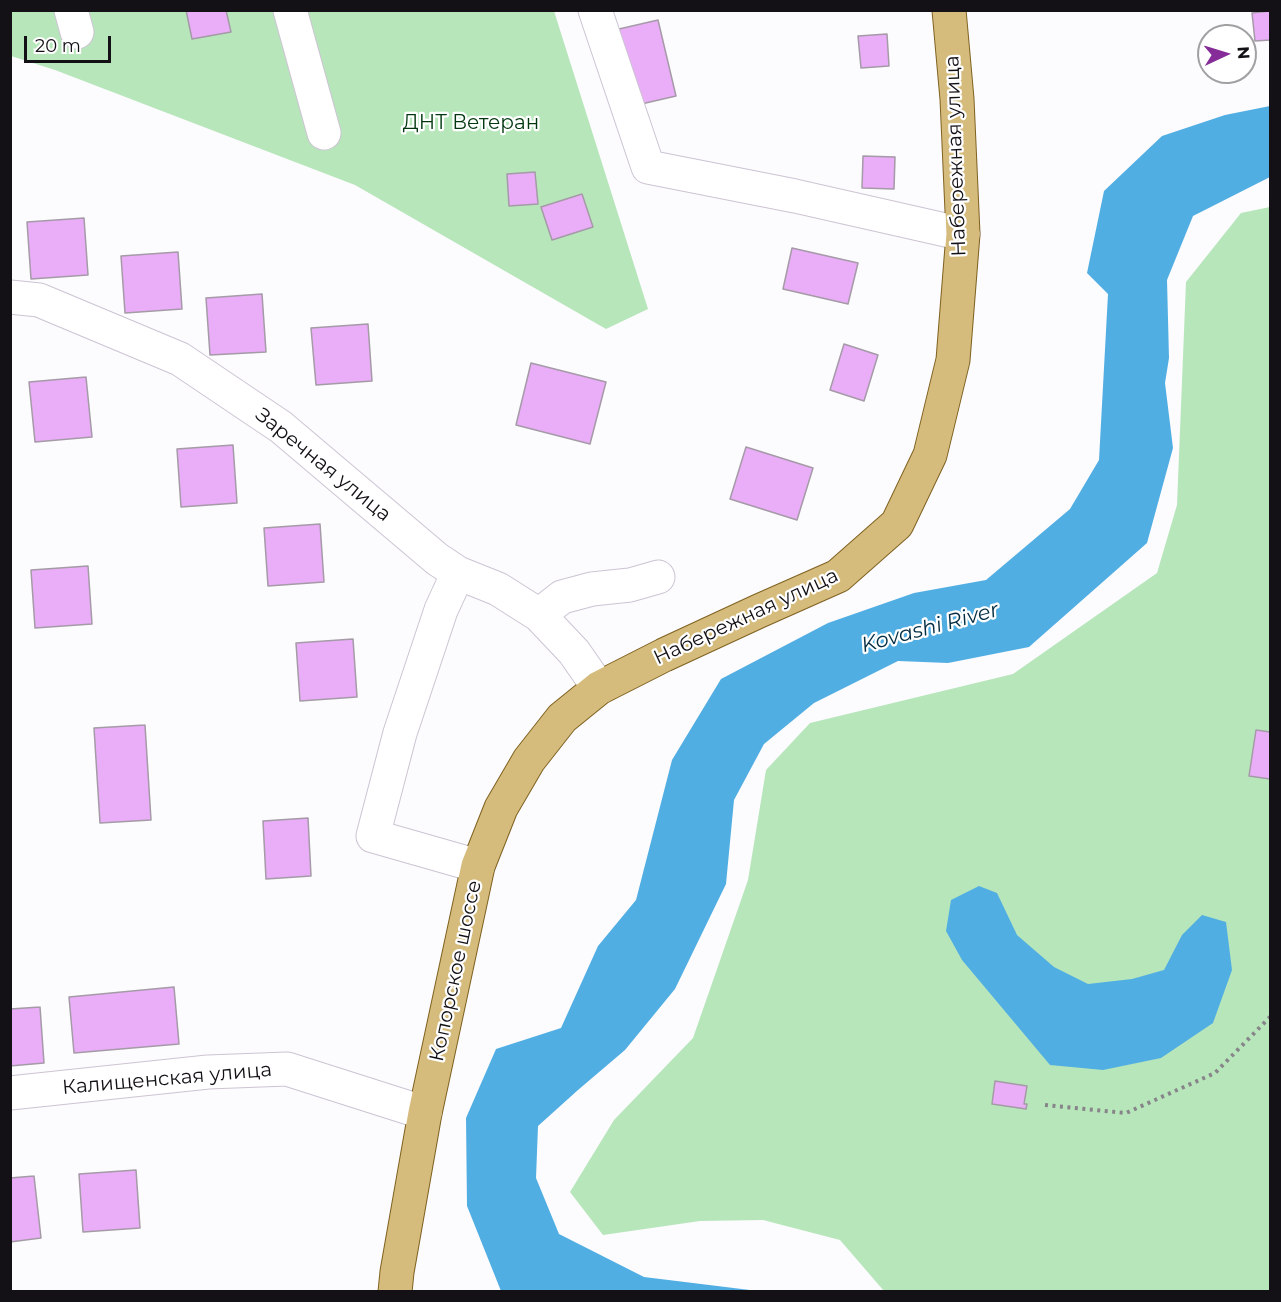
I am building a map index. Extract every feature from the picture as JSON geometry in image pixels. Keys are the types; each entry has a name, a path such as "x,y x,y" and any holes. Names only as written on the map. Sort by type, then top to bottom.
{"main road":[{"name":"Набережная улица","path":"599,688 759,611 838,576 897,524 930,455 953,360 963,234 957,99 949,10"},
{"name":"Копорское шоссе","path":"395,1292 425,1113 478,866 501,808 529,760 562,717 599,688"}],"street":[{"path":"290,10 324,133"},
{"path":"595,10 648,167 795,196 963,234"},
{"name":"Заречная улица","path":"10,297 39,300 180,358 281,427 437,560 458,573 498,589 539,615 574,652 599,688"},
{"path":"458,573 441,610 400,733 373,836 478,866"},
{"path":"539,615 562,597 592,589 630,585 658,577"},
{"name":"Калищенская улица","path":"10,1093 208,1072 287,1069 425,1113"}],"path":[{"path":"1045,1105 1126,1113 1215,1073 1270,1017"}],"green space":[{"name":"ДНТ Ветеран","path":"10,11 554,11 648,309 606,329 355,185 55,70 11,56"},
{"path":"1270,207 1270,1291 884,1291 840,1240 763,1220 700,1221 603,1235 570,1192 614,1120 693,1038 748,880 766,770 810,723 1013,674 1157,573 1177,505 1186,282 1241,213"}],"water":[{"name":"Kovashi River","path":"1270,106 1270,177 1193,216 1167,280 1169,358 1165,383 1173,448 1147,543 1029,647 948,663 898,661 814,703 764,744 734,800 726,884 675,989 625,1050 538,1126 536,1178 559,1234 644,1277 758,1291 501,1291 467,1206 466,1118 496,1049 561,1028 598,946 636,900 672,760 721,679 828,623 914,593 986,580 1070,509 1099,460 1108,294 1087,273 1104,191 1162,136 1225,115"},
{"path":"979,886 997,893 1017,935 1054,967 1088,984 1132,979 1164,970 1182,935 1202,915 1226,922 1232,970 1213,1023 1161,1058 1103,1070 1050,1065 962,960 946,931 951,900"}],"building":[{"path":"186,10 226,10 231,32 192,39"},
{"path":"1270,11 1270,40 1257,41 1257,24 1253,24 1252,13"},
{"path":"658,20 676,96 637,105 619,29"},
{"path":"887,34 889,66 861,68 858,36"},
{"path":"863,156 895,157 894,189 862,188"},
{"path":"535,172 538,204 509,206 507,174"},
{"path":"582,194 593,227 552,240 541,207"},
{"path":"84,218 88,275 31,279 27,222"},
{"path":"792,248 858,263 848,304 783,289"},
{"path":"178,252 182,309 125,313 121,256"},
{"path":"262,294 266,352 210,355 206,298"},
{"path":"368,324 372,381 316,385 311,328"},
{"path":"844,344 878,355 864,401 830,390"},
{"path":"531,363 606,382 590,444 516,425"},
{"path":"86,377 92,437 35,442 29,382"},
{"path":"233,445 237,503 181,507 177,449"},
{"path":"746,447 813,468 797,520 730,499"},
{"path":"320,524 324,582 268,586 264,528"},
{"path":"88,566 92,624 35,628 31,570"},
{"path":"353,639 357,697 300,701 296,643"},
{"path":"145,725 151,820 100,823 94,728"},
{"path":"1256,730 1270,732 1270,779 1249,776"},
{"path":"308,818 311,876 266,879 263,821"},
{"path":"174,987 179,1044 74,1053 69,997"},
{"path":"40,1007 44,1063 10,1066 10,1009"},
{"path":"995,1081 1027,1086 1024,1104 1027,1104 1026,1109 992,1104"},
{"path":"136,1170 140,1228 83,1232 79,1174"},
{"path":"34,1176 41,1238 10,1242 10,1178"}]}
